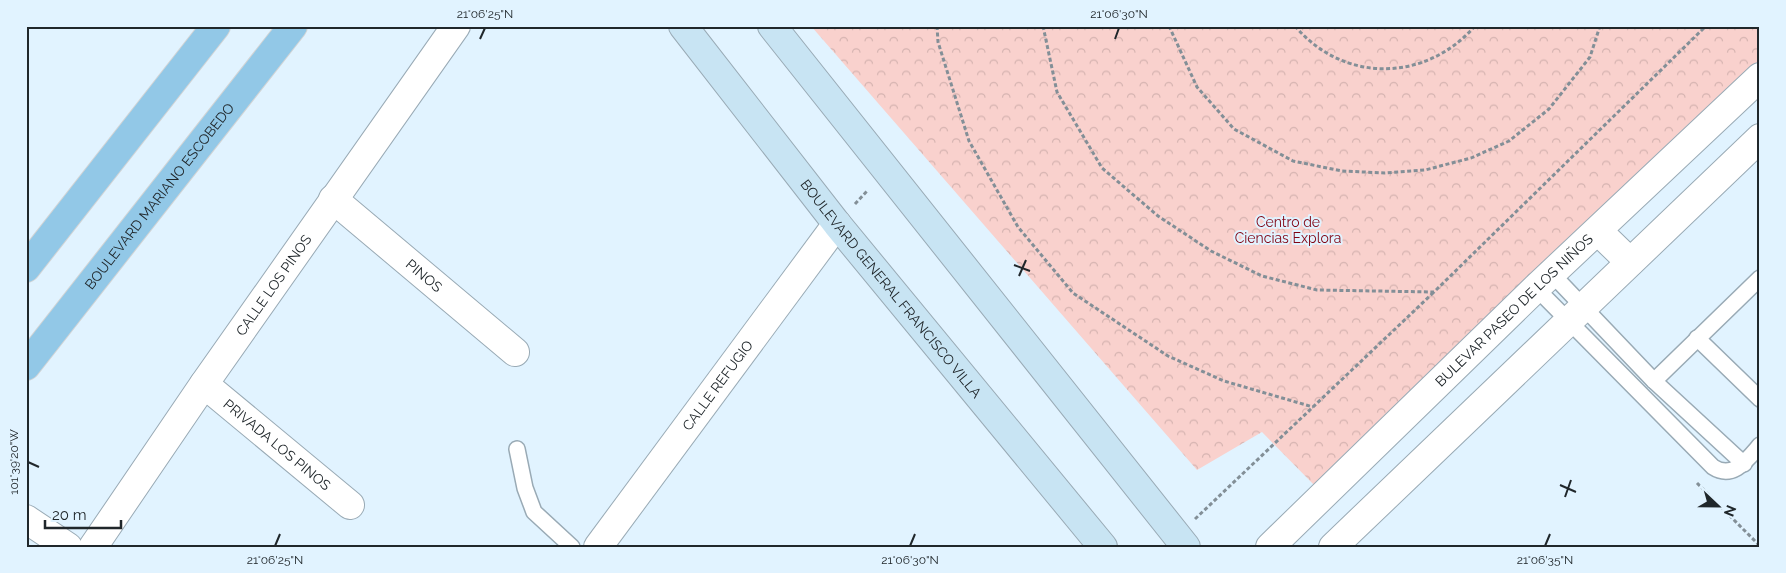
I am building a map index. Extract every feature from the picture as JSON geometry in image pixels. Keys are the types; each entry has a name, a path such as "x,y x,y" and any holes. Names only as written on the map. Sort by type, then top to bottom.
{"main road":[{"path":"28,262 216,26"},
{"name":"BOULEVARD MARIANO ESCOBEDO","path":"26,366 293,26"},
{"name":"BOULEVARD GENERAL FRANCISCO VILLA","path":"684,26 837,224 1103,547"},
{"path":"772,26 1182,541"}],"street":[{"name":"CALLE LOS PINOS","path":"93,547 204,384 456,26"},
{"name":"BULEVAR PASEO DE LOS NIÑOS","path":"1270,547 1544,281 1760,77"},
{"path":"1334,547 1760,138"},
{"name":"PINOS","path":"333,199 514,352"},
{"name":"CALLE REFUGIO","path":"598,547 837,224"},
{"path":"1598,231 1630,262"},
{"name":"PRIVADA LOS PINOS","path":"204,384 350,505"},
{"path":"26,519 68,547"}],"lane":[{"path":"1654,381 1760,278"},
{"path":"1544,281 1576,313 1713,467 1720,472 1729,473 1744,464 1760,445"},
{"path":"1544,281 1576,313 1654,381 1744,464"},
{"path":"1697,338 1760,398"},
{"path":"516,449 525,488 534,512 572,547"}],"path":[{"path":"937,26 938,42 969,141 1018,227 1073,294 1168,356 1224,381 1313,407"},
{"path":"1042,26 1057,92 1102,168 1158,216 1211,251 1262,276 1317,290 1434,292"},
{"path":"1169,26 1197,87 1234,129 1293,161 1342,171 1385,173 1425,170 1471,158 1509,141 1550,109 1590,57 1600,26"},
{"path":"1295,26 1304,37 1342,62 1365,67 1393,69 1423,63 1460,43 1475,26"},
{"path":"1182,541 1313,407 1434,292 1706,26"},
{"path":"837,224 886,169"}],"green space":[{"name":"Centro de Ciencias Explora","path":"811,26 1760,26 1760,59 1316,487 1262,432 1197,470"}]}
